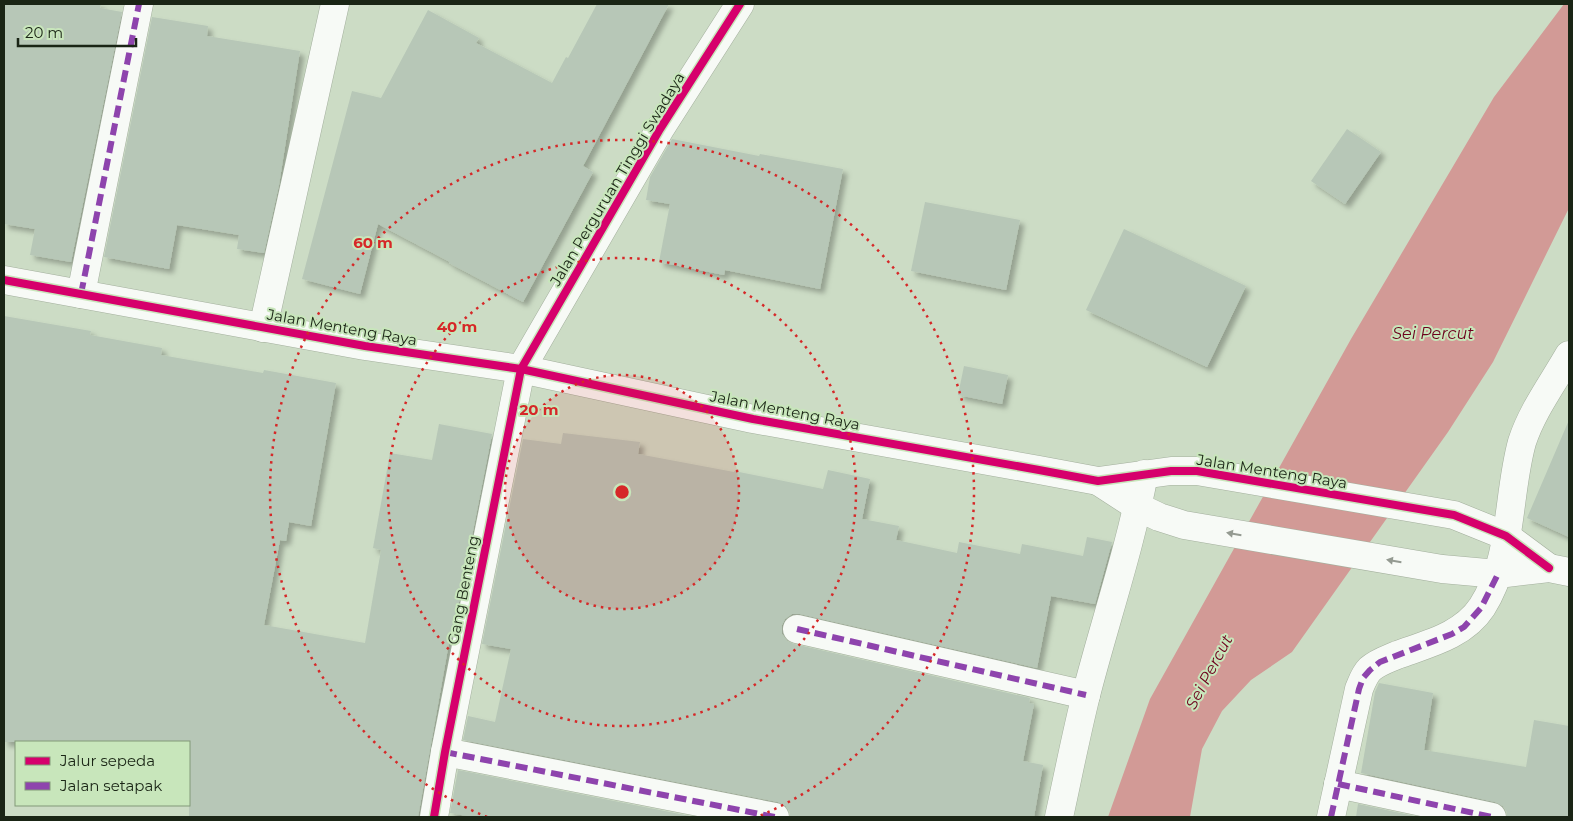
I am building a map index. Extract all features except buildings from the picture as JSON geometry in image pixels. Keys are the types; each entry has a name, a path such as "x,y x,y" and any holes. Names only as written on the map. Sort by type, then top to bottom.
{"street":[{"path":"82,294 139,4"},
{"path":"263,328 335,4"},
{"name":"Jalan Perguruan Tinggi Swadaya","path":"521,369 660,129 740,4"},
{"name":"Jalan Menteng Raya","path":"4,280 365,346 521,369 753,419 1098,481 1170,471 1197,471 1454,516 1506,536 1559,570"},
{"path":"1331,817 1363,678 1380,662 1452,634 1464,627 1481,608 1498,574 1523,442 1538,407 1569,355"},
{"name":"Gang Benteng","path":"434,817 521,369"},
{"path":"1059,817 1086,696 1124,563 1144,474"},
{"name":"Jalan Menteng Raya","path":"1098,481 1138,507 1159,517 1184,525 1442,570 1498,574 1559,570"},
{"path":"797,629 1086,696"},
{"path":"446,752 775,817"},
{"path":"1338,784 1492,817"}],"water":[{"name":"Sei Percut","path":"1564,4 1569,4 1569,208 1493,362 1448,432 1292,652 1251,680 1222,711 1202,749 1190,817 1108,817 1150,699 1351,339 1494,97"}],"marked path":[{"path":"81,294 139,4"},
{"path":"1331,817 1363,678 1380,662 1452,634 1464,627 1481,608 1498,574"},
{"path":"797,629 1086,695"},
{"path":"445,752 775,817"},
{"path":"1338,784 1492,817"}],"cycle path":[{"path":"434,817 445,752 521,369 660,129 740,4"},
{"path":"4,280 365,346 521,369 753,419 1098,481 1171,471 1197,471 1454,515 1506,536 1549,568"}]}
